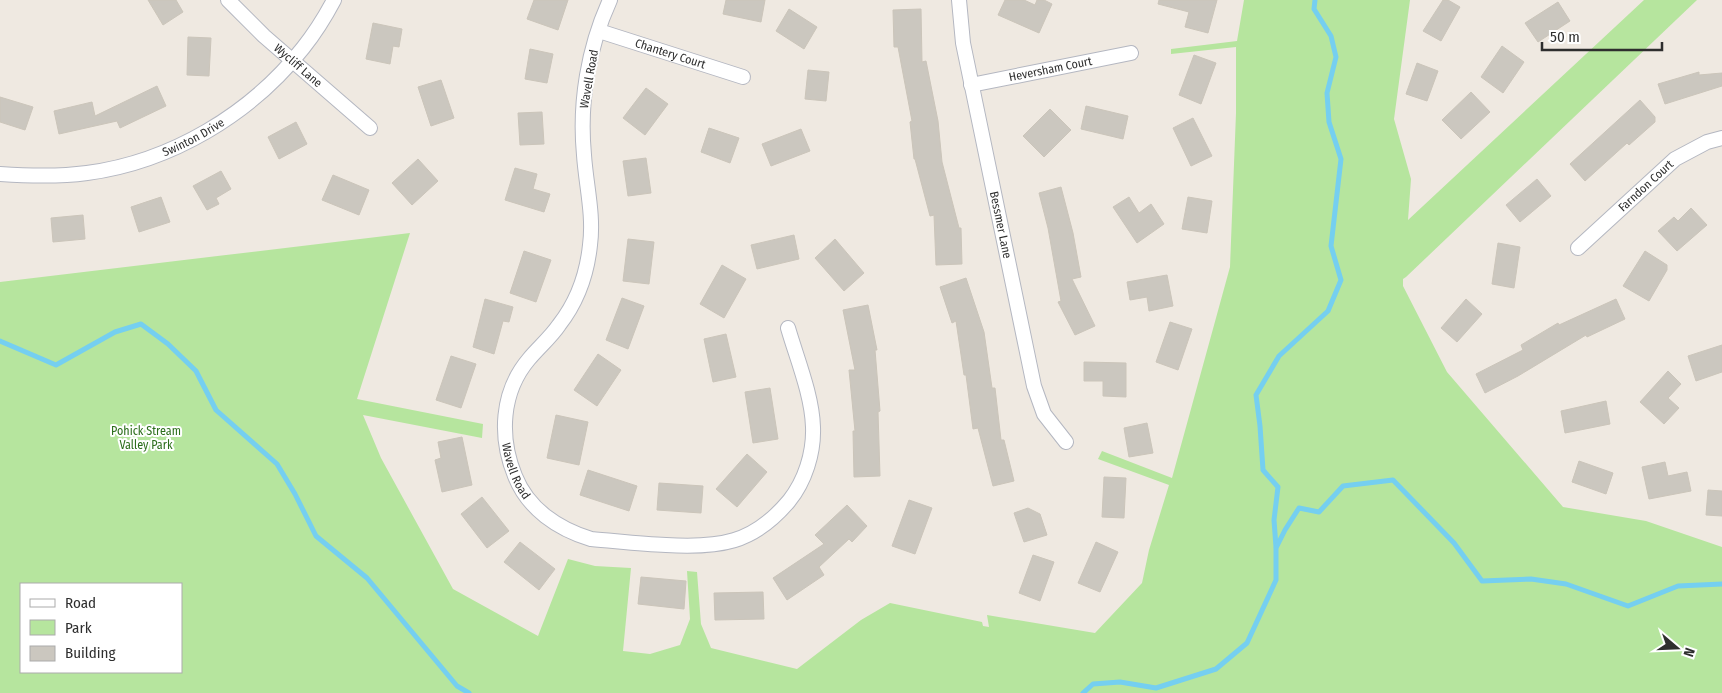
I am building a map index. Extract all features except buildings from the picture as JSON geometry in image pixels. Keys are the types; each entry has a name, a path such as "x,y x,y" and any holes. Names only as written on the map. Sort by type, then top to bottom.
{"street":[{"name":"Wycliff Lane","path":"228,0 264,36 370,128"},
{"name":"Swinton Drive","path":"0,174 42,176 87,173 114,168 144,160 200,135 229,117 268,86 293,61 318,29 334,0"},
{"name":"Wavell Road","path":"610,0 589,65 583,110 583,153 591,225 587,267 574,302 565,317 554,333 528,360 510,392 505,412 505,443 509,462 518,483 529,500 545,516 574,534 590,539 698,547 731,542 758,530 778,514 795,494 805,473 812,448 811,407 788,328"},
{"name":"Bessmer Lane","path":"959,0 962,44 1034,386 1044,414 1066,442"},
{"name":"Chantery Court","path":"599,31 743,77"},
{"name":"Heversham Court","path":"971,85 1131,53"},
{"name":"Farndon Court","path":"1578,248 1675,159 1699,146 1722,138"}],"green space":[{"name":"Pohick Stream Valley Park","path":"1244,0 1410,0 1394,119 1411,179 1408,220 1644,0 1697,0 1403,279 1403,286 1447,372 1563,507 1646,521 1722,547 1722,693 0,693 0,282 410,233 357,399 483,424 482,438 363,415 381,458 453,589 538,636 568,559 595,566 631,568 623,651 650,654 680,645 690,619 687,571 697,572 701,624 711,648 797,669 861,620 890,603 982,622 983,626 989,627 987,615 1095,633 1142,583 1149,550 1169,485 1098,459 1102,451 1172,478 1230,267 1236,113 1236,47 1171,54 1171,49 1237,41"}],"waterway":[{"path":"1276,547 1274,520 1278,487 1263,470 1256,395 1279,356 1328,311 1341,280 1331,246 1341,159 1329,122 1327,93 1336,57 1331,36 1314,9 1315,0"},
{"path":"0,341 56,365 115,332 141,324 168,344 196,371 216,410 277,464 295,494 316,536 367,578 457,686 469,693"},
{"path":"1083,693 1093,684 1120,682 1156,688 1216,669 1247,643 1276,580 1276,548 1299,508 1319,512 1343,486 1393,480 1454,543 1482,581 1531,579 1566,584 1628,606 1678,586 1722,584"}]}
